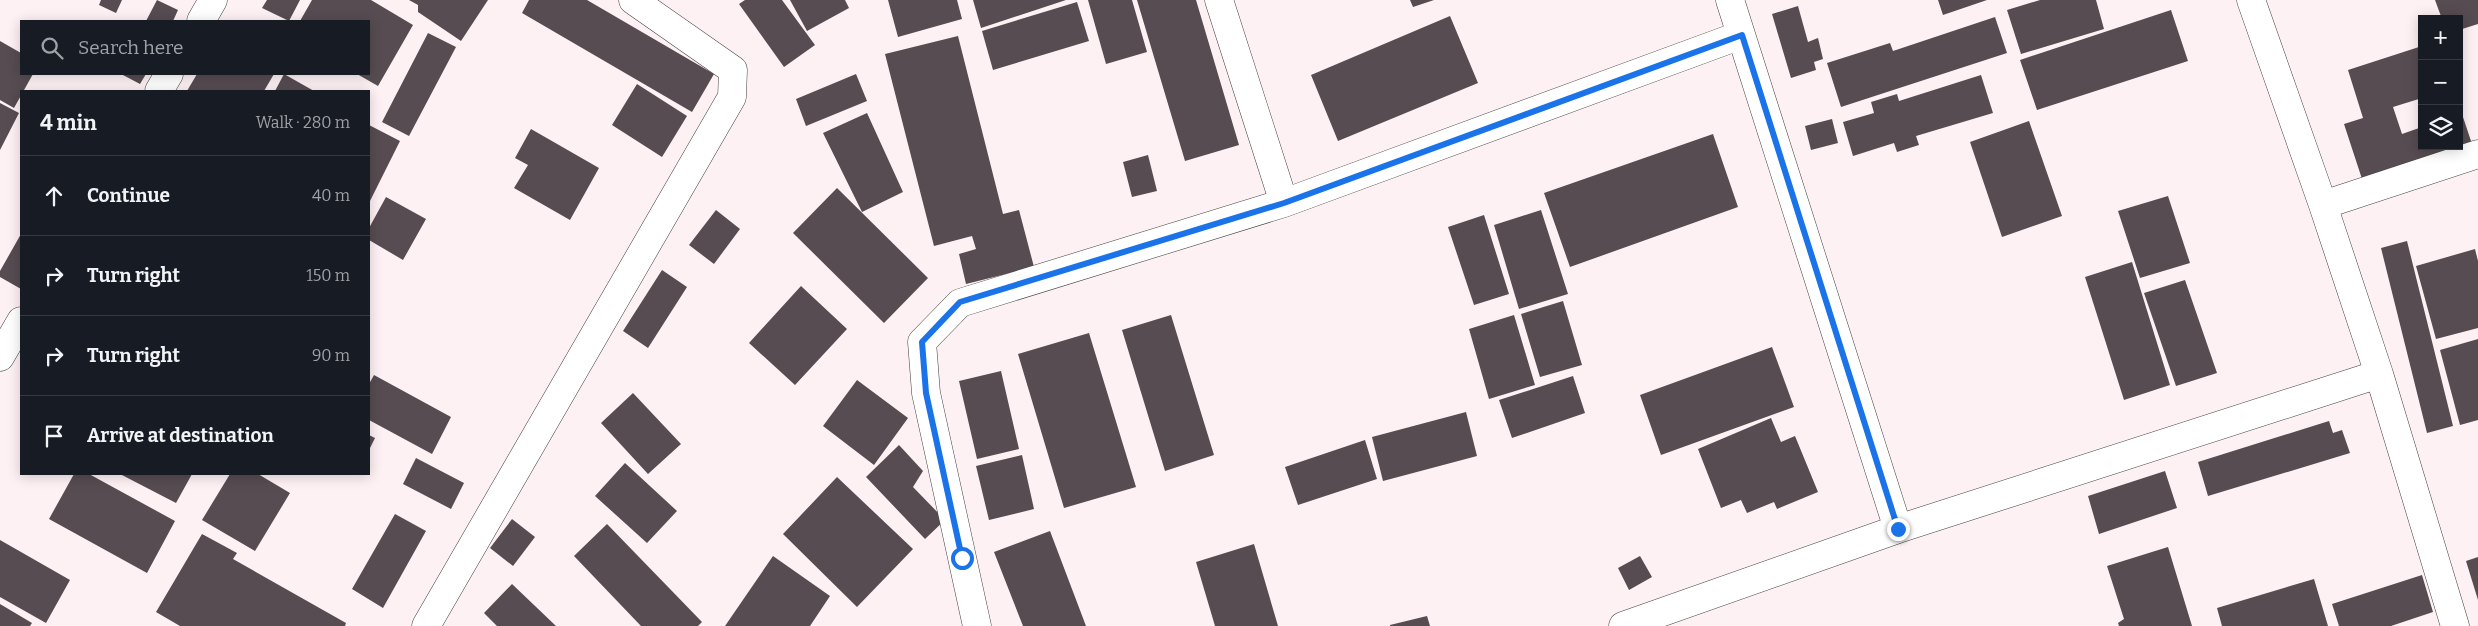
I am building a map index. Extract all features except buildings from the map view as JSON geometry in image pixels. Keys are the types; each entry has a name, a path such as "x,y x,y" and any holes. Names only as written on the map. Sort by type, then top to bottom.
{"street":[{"path":"202,20 214,0"},
{"path":"426,626 732,97 732,70 633,0"},
{"path":"1219,0 1284,203"},
{"path":"1730,0 1898,529"},
{"path":"2251,0 2323,205 2378,374 2455,626"},
{"path":"977,626 926,393 922,342 960,302 1284,203 1742,35"},
{"path":"160,90 168,75"},
{"path":"2323,205 2478,154"},
{"path":"0,357 20,323"},
{"path":"1623,626 1898,529 2378,374"}],"route":[{"path":"962,558 926,393 922,342 960,302 1284,203 1742,35 1898,529"}]}
